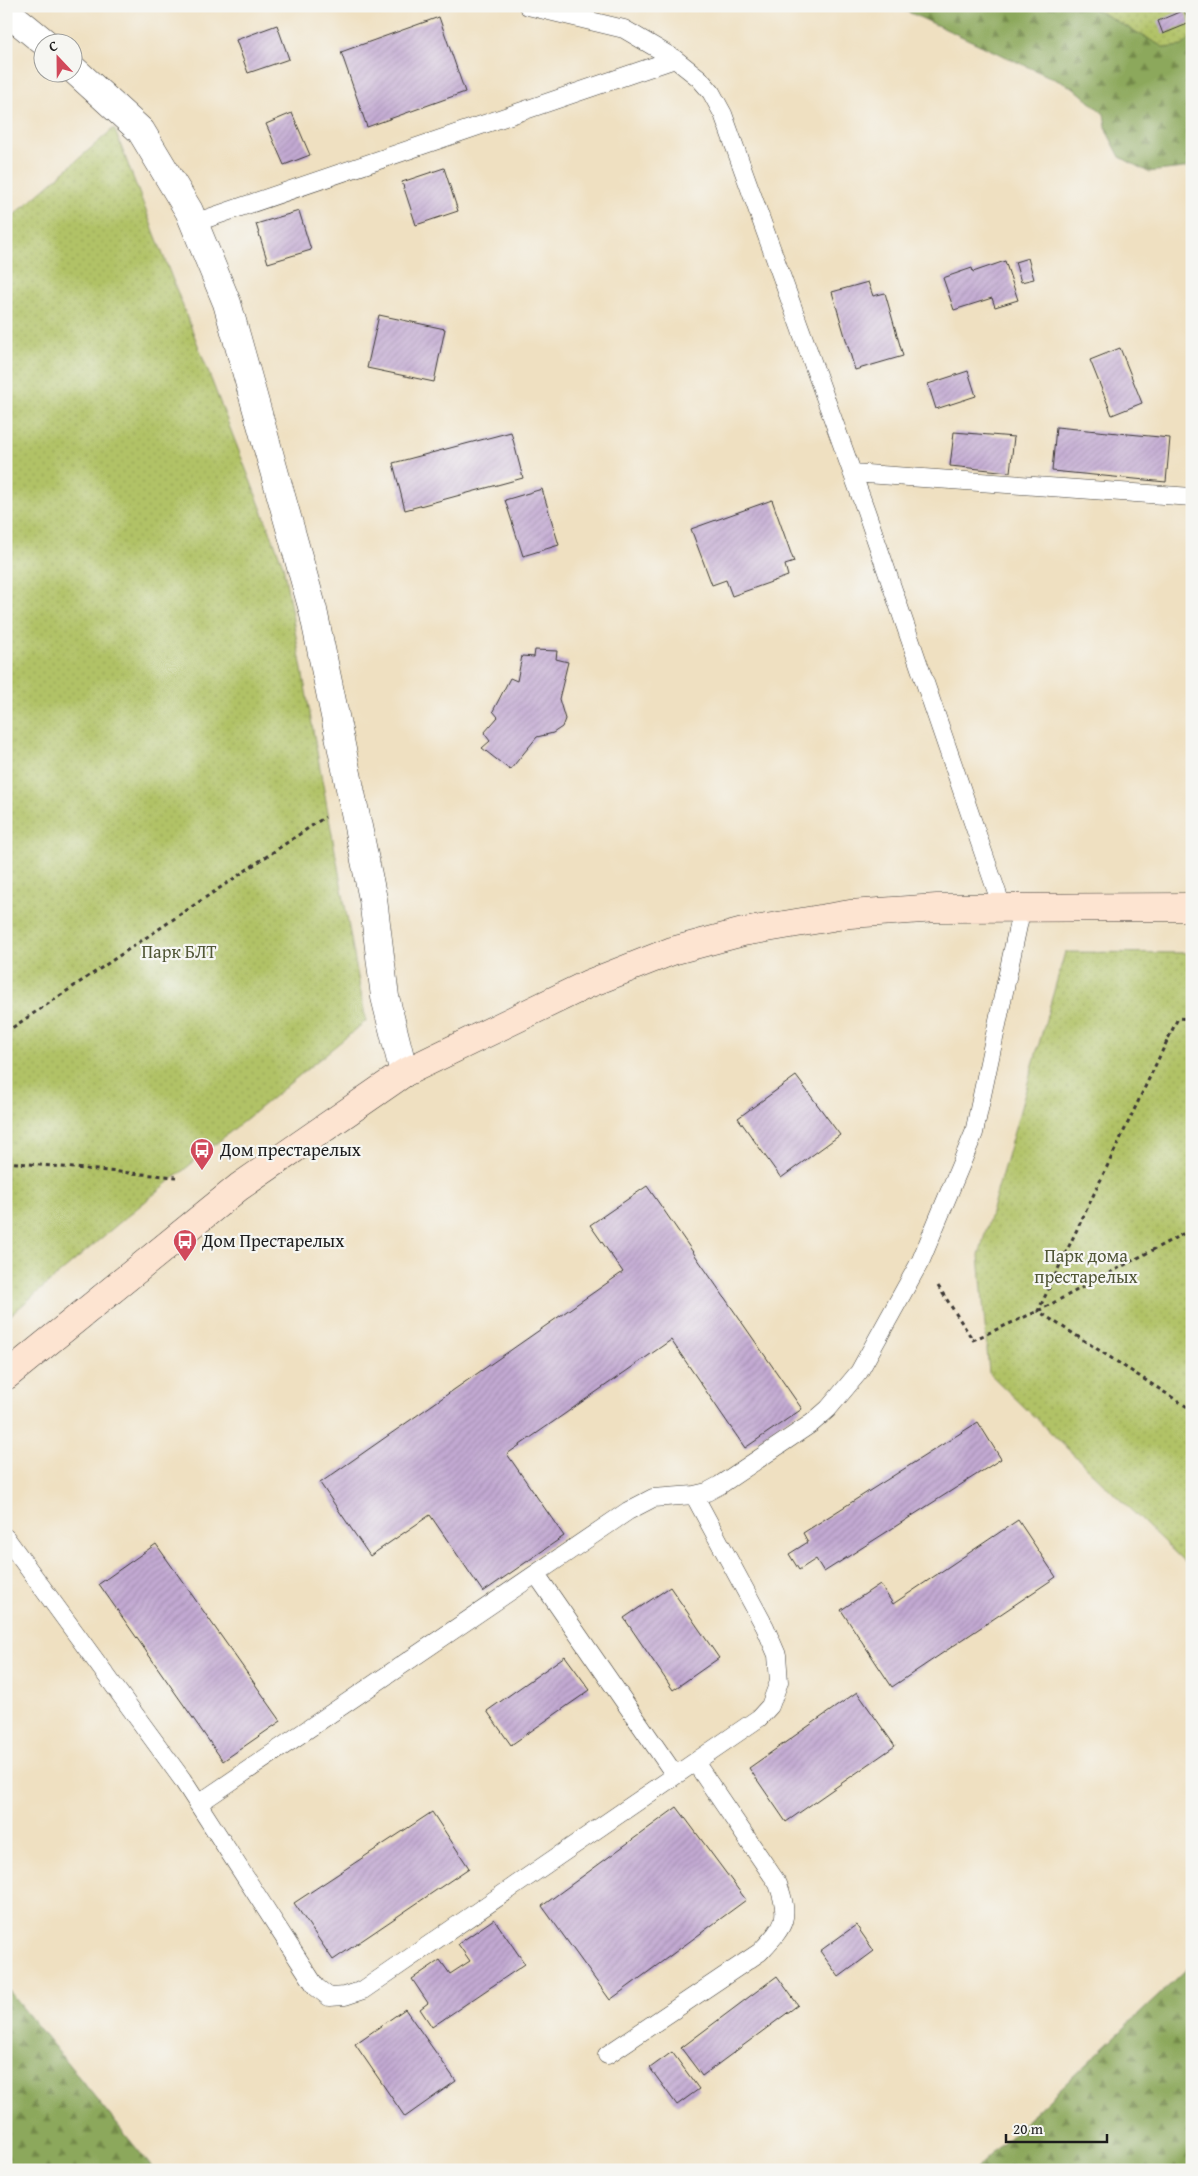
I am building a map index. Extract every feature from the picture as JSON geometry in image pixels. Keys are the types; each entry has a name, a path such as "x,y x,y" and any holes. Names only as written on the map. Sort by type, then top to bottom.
{"main road":[{"path":"6,1376 238,1188 404,1073 588,984 681,948 744,932 850,914 937,908 1192,907"}],"street":[{"path":"6,12 32,33"},
{"path":"82,77 141,131 194,223 227,303 314,610 373,899 385,997 404,1073"}],"lane":[{"path":"198,1804 643,1502 665,1496 694,1495 707,1492 743,1471 828,1410 859,1372 921,1260 974,1133 1012,907 852,473 723,114 705,85 675,60 624,29 528,6"},
{"path":"194,223 675,60"},
{"path":"852,473 1192,497"},
{"path":"6,1538 198,1804 316,1987 329,1997 345,1996 363,1990 759,1718 770,1706 779,1682 777,1655 765,1627 694,1495"},
{"path":"536,1574 675,1776"},
{"path":"607,2055 760,1952 778,1932 784,1919 785,1905 778,1884 695,1762"}],"path":[{"path":"6,1032 328,815"},
{"path":"1038,1311 1178,1018 1192,1019"},
{"path":"6,1162 176,1177"},
{"path":"921,1260 973,1340 1038,1311 1192,1229"},
{"path":"1038,1311 1192,1410"}],"green space":[{"path":"895,6 1089,6 1165,48 1182,46 1192,37 1192,167 1148,172 1120,157 1107,132 1104,114 1074,88"},
{"path":"975,6 1192,6 1192,133"},
{"name":"Парк БЛТ","path":"114,128 283,565 366,1021 125,1218 6,1319 6,222"},
{"name":"Парк дома престарелых","path":"1065,952 1192,953 1192,1569 989,1373 979,1255"},
{"path":"1192,1964 1192,2170 974,2170"},
{"path":"6,1987 154,2170 6,2170"}],"building":[{"path":"1184,10 1190,23 1163,34 1158,21"},
{"path":"439,17 465,92 367,127 341,52"},
{"path":"277,25 289,59 248,73 236,40"},
{"path":"292,113 310,155 284,165 266,124"},
{"path":"444,168 458,211 416,225 402,182"},
{"path":"299,211 311,250 268,263 256,224"},
{"path":"1028,258 1034,279 1021,282 1015,262"},
{"path":"1005,261 1018,300 995,307 992,298 954,310 943,278 972,268 973,272"},
{"path":"868,282 873,296 885,293 903,356 855,370 832,292"},
{"path":"379,315 445,329 434,382 367,368"},
{"path":"1120,348 1142,403 1112,415 1090,360"},
{"path":"968,371 976,396 936,409 928,384"},
{"path":"1056,427 1170,438 1166,482 1052,471"},
{"path":"511,432 523,478 405,510 393,463"},
{"path":"954,432 1014,437 1010,472 950,466"},
{"path":"542,489 559,545 523,556 505,500"},
{"path":"772,500 794,562 785,565 788,576 732,596 726,580 712,585 691,529"},
{"path":"535,650 557,651 556,659 568,662 559,699 565,719 562,727 553,733 537,737 510,770 482,748 490,741 484,733 498,717 493,711 510,678 517,681 522,656 534,657"},
{"path":"796,1076 840,1135 781,1178 738,1118"},
{"path":"647,1186 802,1409 745,1448 671,1340 507,1454 564,1536 483,1592 430,1515 370,1556 320,1483 623,1272 590,1225"},
{"path":"978,1422 1001,1459 824,1572 816,1559 799,1570 789,1554 808,1542 803,1533"},
{"path":"1018,1520 1056,1577 892,1687 841,1610 880,1584 893,1604"},
{"path":"156,1544 281,1721 223,1761 99,1584"},
{"path":"670,1587 719,1658 673,1690 624,1618"},
{"path":"565,1656 590,1690 511,1745 487,1711"},
{"path":"857,1692 895,1746 786,1822 749,1768"},
{"path":"677,1807 746,1900 610,2000 542,1906"},
{"path":"432,1812 469,1868 333,1960 294,1903"},
{"path":"494,1919 525,1964 432,2027 420,2009 428,2003 412,1979 440,1960 450,1974 470,1961 458,1944"},
{"path":"856,1925 874,1951 839,1977 820,1951"},
{"path":"777,1976 798,2005 702,2076 681,2048"},
{"path":"405,2009 456,2081 405,2117 355,2044"},
{"path":"672,2052 699,2089 677,2105 650,2068"}],"place":[{"name":"Дом престарелых","path":"202,1171"},
{"name":"Дом Престарелых","path":"185,1262"}]}
